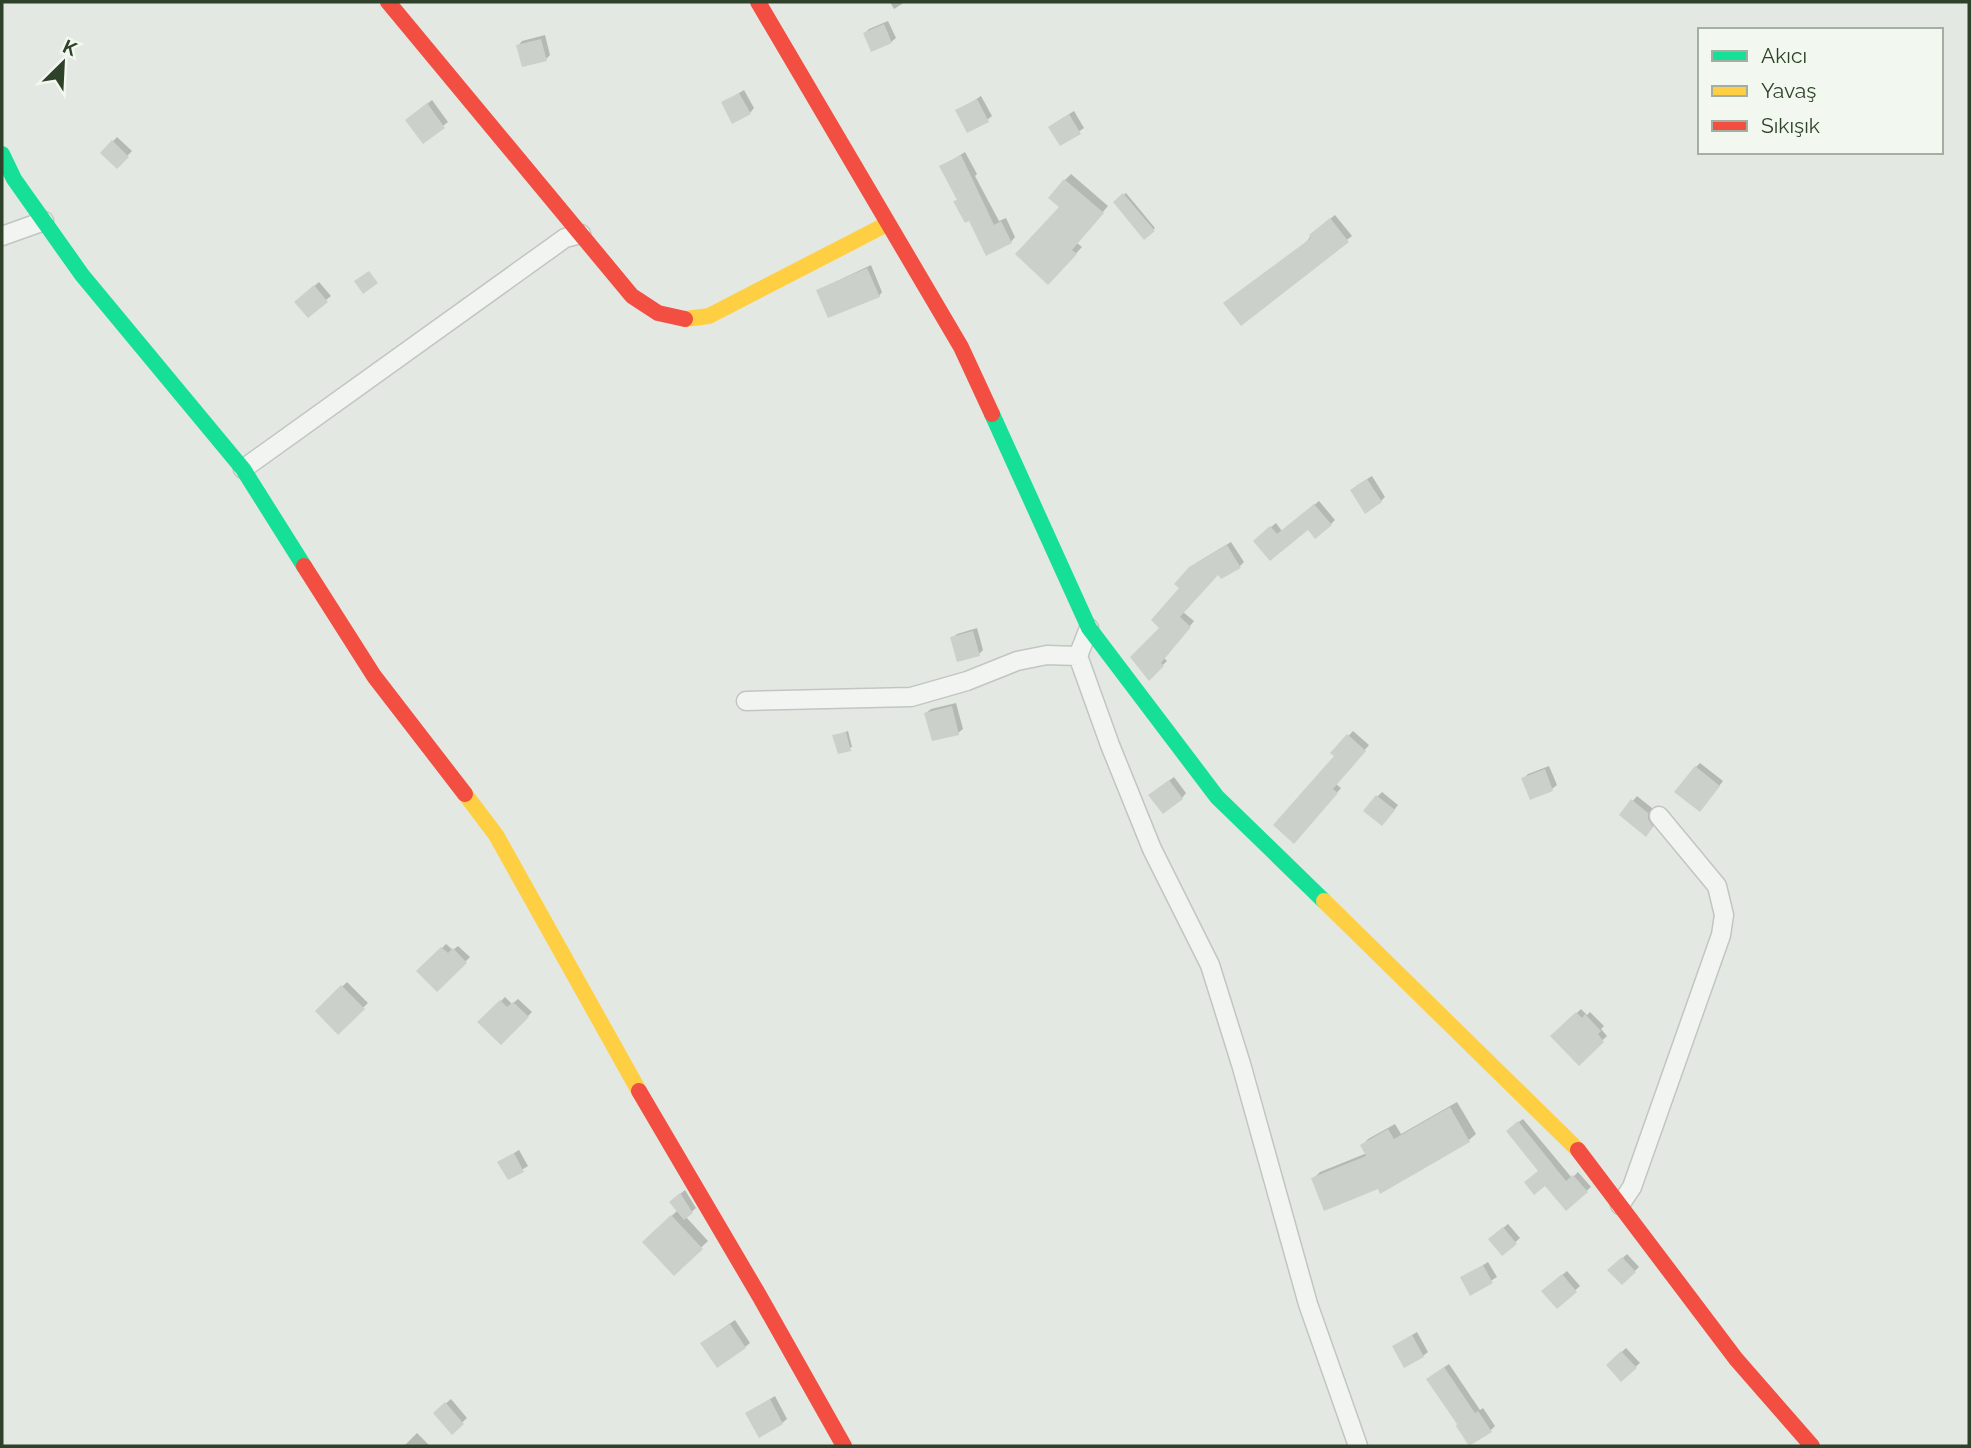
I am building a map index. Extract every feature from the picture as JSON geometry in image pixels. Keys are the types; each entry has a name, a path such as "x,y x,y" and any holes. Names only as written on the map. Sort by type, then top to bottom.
{"street":[{"path":"388,2 632,296 641,305 664,316 687,319 709,316 887,224"},
{"path":"758,2 961,347 1089,628 1217,797 1572,1142 1737,1359 1812,1446"},
{"path":"2,154 14,179 82,275 243,469 374,676 496,835 665,1138 760,1297 844,1446"},
{"path":"2,236 44,221"},
{"path":"243,469 565,238 581,234"},
{"path":"1089,628 1078,656 1152,849 1210,965 1241,1064 1308,1304 1358,1446"},
{"path":"746,701 911,697 967,681 1017,662 1047,655 1078,656"},
{"path":"1620,1205 1632,1187 1721,935 1724,915 1717,886 1659,816"}],"building":[{"path":"884,24 892,43 871,52 863,33"},
{"path":"541,39 547,61 522,67 516,45"},
{"path":"739,93 751,114 732,124 721,102"},
{"path":"977,99 989,122 967,133 955,110"},
{"path":"427,103 445,128 423,144 405,120"},
{"path":"1069,114 1081,134 1060,146 1048,127"},
{"path":"112,140 129,157 117,169 100,153"},
{"path":"961,155 994,225 1001,221 1012,243 986,256 969,221 965,223 953,201 957,200 939,166"},
{"path":"1064,179 1104,213 1072,250 1077,254 1048,285 1015,254 1059,207 1048,198"},
{"path":"1123,193 1155,231 1144,240 1113,202"},
{"path":"1330,218 1349,242 1241,326 1223,303 1311,238 1309,235"},
{"path":"867,268 880,297 828,318 816,290"},
{"path":"369,271 378,283 363,294 354,281"},
{"path":"314,285 328,302 308,318 294,302"},
{"path":"1367,479 1382,502 1365,514 1350,490"},
{"path":"1314,504 1332,525 1315,539 1308,530 1270,561 1253,541 1270,526 1277,534"},
{"path":"1227,545 1241,568 1221,579 1218,575 1180,617 1191,627 1161,663 1164,666 1149,681 1130,657 1159,628 1151,620 1179,588 1174,584 1189,567"},
{"path":"973,631 980,656 957,662 950,637"},
{"path":"952,706 959,735 932,741 924,713"},
{"path":"846,732 851,751 838,754 832,735"},
{"path":"1347,734 1366,751 1333,789 1338,793 1294,844 1273,825 1334,756 1330,753"},
{"path":"1695,766 1720,786 1700,812 1674,792"},
{"path":"1545,769 1553,791 1530,800 1521,778"},
{"path":"1169,780 1183,799 1163,814 1148,795"},
{"path":"1376,795 1395,810 1382,826 1363,811"},
{"path":"1631,799 1648,813 1653,827 1646,837 1619,815"},
{"path":"441,947 448,953 453,948 467,963 437,992 416,971"},
{"path":"341,985 365,1009 338,1035 315,1011"},
{"path":"500,1000 507,1007 513,1002 529,1017 501,1045 477,1022"},
{"path":"1576,1012 1582,1018 1585,1014 1601,1031 1598,1034 1604,1042 1579,1066 1550,1036"},
{"path":"1450,1107 1470,1142 1380,1194 1378,1189 1324,1211 1311,1178 1366,1156 1360,1145 1388,1129 1394,1139"},
{"path":"1518,1121 1566,1181 1573,1175 1588,1192 1566,1211 1545,1186 1534,1195 1524,1182 1538,1171 1506,1131"},
{"path":"514,1153 524,1172 508,1180 497,1162"},
{"path":"680,1193 693,1213 684,1220 669,1202"},
{"path":"671,1215 703,1249 674,1276 642,1242"},
{"path":"1503,1227 1517,1244 1502,1256 1488,1239"},
{"path":"1622,1257 1636,1272 1622,1285 1607,1270"},
{"path":"1483,1265 1493,1283 1470,1296 1460,1277"},
{"path":"1562,1274 1577,1292 1557,1309 1541,1291"},
{"path":"730,1324 746,1348 717,1368 700,1343"},
{"path":"1412,1335 1424,1357 1404,1368 1392,1346"},
{"path":"1621,1351 1637,1368 1621,1382 1606,1365"},
{"path":"1444,1367 1475,1413 1478,1411 1492,1432 1469,1446 1426,1379"},
{"path":"770,1399 783,1424 759,1438 745,1413"},
{"path":"445,1402 464,1424 452,1435 433,1413"}],"traffic: fast":[{"path":"2,154 14,179 82,275 243,469 304,566"},
{"path":"992,414 1089,628 1217,797 1324,901"}],"traffic: slow":[{"path":"685,319 709,316 887,224"},
{"path":"465,794 496,835 639,1091"},
{"path":"1324,901 1578,1150"}],"traffic: jam":[{"path":"388,2 632,296 658,313 685,319"},
{"path":"758,2 961,347 992,414"},
{"path":"304,566 374,676 465,794"},
{"path":"639,1091 844,1446"},
{"path":"1578,1150 1736,1359 1812,1446"}]}
